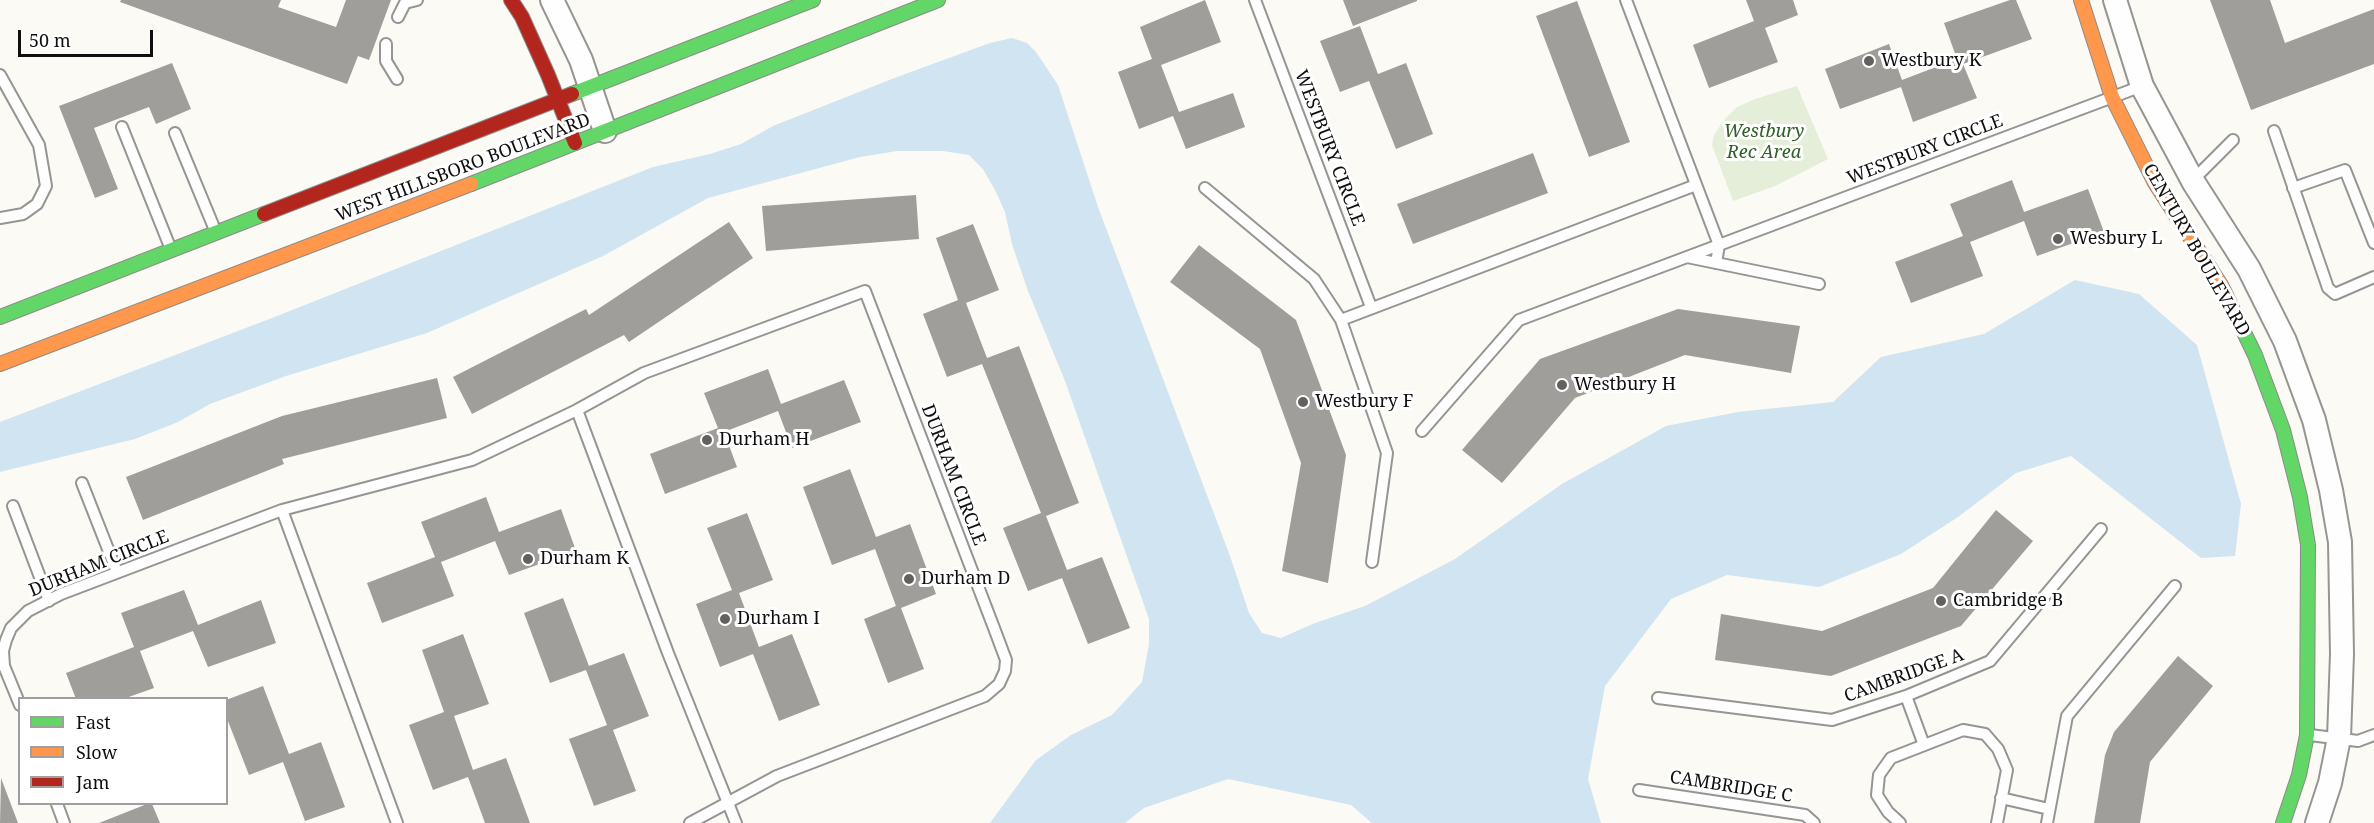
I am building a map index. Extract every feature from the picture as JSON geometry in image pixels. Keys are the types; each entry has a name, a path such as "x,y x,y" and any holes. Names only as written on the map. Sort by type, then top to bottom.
{"main road":[{"path":"511,0 526,26 574,143"},
{"name":"WEST HILLSBORO BOULEVARD","path":"0,317 592,88 770,12 813,0"},
{"name":"WEST HILLSBORO BOULEVARD","path":"0,364 345,234 938,0"},
{"name":"CENTURY BOULEVARD","path":"2081,0 2112,97 2156,183 2226,295 2255,354 2283,430 2300,497 2308,545 2307,735 2298,775 2283,823"}],"street":[{"path":"552,0 592,88 605,131"},
{"name":"CENTURY BOULEVARD","path":"2115,0 2142,86 2192,181 2249,269 2285,341 2314,420 2331,490 2340,542 2342,654 2339,738 2330,783 2317,823"}],"lane":[{"path":"398,17 405,3 417,0"},
{"name":"WESTBURY CIRCLE","path":"1255,0 1371,307"},
{"path":"1626,0 1719,245 1716,263"},
{"path":"386,44 386,62 397,80"},
{"path":"0,75 39,146 46,186 37,204 23,214 0,218"},
{"name":"WESTBURY CIRCLE","path":"1687,257 2142,86"},
{"path":"122,127 171,251"},
{"path":"2274,131 2328,288 2336,294 2374,277"},
{"path":"175,134 216,233"},
{"path":"2192,181 2233,140"},
{"path":"2293,188 2345,170 2374,243"},
{"path":"1341,320 1696,185"},
{"path":"1205,188 1314,279 1341,320 1387,453 1372,562"},
{"path":"1422,431 1519,320 1687,257 1819,284"},
{"name":"DURHAM CIRCLE","path":"18,700 4,666 3,651 11,628 28,611 117,572 282,510 472,460 577,410 644,373 865,291 994,627 1006,660 1005,671 999,684 985,696 777,776 690,823"},
{"path":"577,410 668,652 736,823"},
{"path":"82,483 117,572"},
{"path":"13,506 49,601"},
{"path":"282,510 396,823"},
{"name":"CAMBRIDGE A","path":"1658,698 1832,720 1906,696 1990,661 2101,529"},
{"path":"2047,823 2067,716 2175,586"},
{"path":"1906,696 1924,745"},
{"path":"1900,823 1888,812 1877,795 1879,775 1891,758 1964,730 1985,734 1998,749 2007,771 1997,823"},
{"path":"2307,735 2358,741 2374,735"},
{"name":"CAMBRIDGE C","path":"1639,790 1805,815 1815,823"},
{"path":"2001,798 2049,808"},
{"path":"57,805 64,823"}],"green space":[{"name":"Westbury Rec Area","path":"1797,86 1828,159 1775,186 1733,201 1712,145 1714,135 1737,107"}],"water":[{"path":"1012,38 1027,43 1036,52 1058,85 1098,207 1230,556 1249,613 1262,633 1281,638 1315,623 1365,606 1455,559 1562,484 1666,426 1738,412 1833,402 1881,357 1984,334 2075,280 2139,294 2197,345 2241,504 2235,556 2201,558 2071,456 2016,473 1958,517 1901,554 1819,587 1727,575 1671,599 1605,686 1588,779 1601,823 1372,823 1351,805 1228,779 1144,808 1125,823 990,823 1036,760 1071,735 1112,715 1142,682 1149,644 1149,619 1065,381 1028,291 1012,244 1005,212 983,169 969,155 943,151 897,151 860,157 708,198 603,256 427,333 286,376 210,404 178,422 135,439 0,472 0,422 272,318 653,167 710,154 741,144 773,126 897,77 990,43"}],"building":[{"path":"121,0 281,0 278,7 336,27 346,0 391,0 369,60 358,56 347,84 120,2"},
{"path":"1205,0 1221,42 1161,65 1179,112 1233,93 1245,127 1186,149 1173,116 1139,129 1118,72 1152,59 1140,27"},
{"path":"1343,0 1417,0 1417,1 1353,26"},
{"path":"1746,0 1793,0 1798,15 1765,28 1778,62 1709,88 1693,45 1754,21"},
{"name":"Westbury K","path":"2010,0 2016,0 2032,39 1963,64 1977,98 1913,122 1901,87 1840,109 1825,69 1889,44 1902,80 1957,59 1944,23"},
{"path":"2210,0 2270,0 2285,43 2374,9 2374,64 2251,110"},
{"path":"1577,1 1630,142 1589,157 1536,16"},
{"path":"1360,26 1378,74 1406,63 1433,134 1396,149 1369,81 1340,92 1320,41"},
{"path":"172,63 191,109 156,124 149,107 94,128 118,189 95,198 59,106"},
{"path":"1533,153 1548,193 1413,244 1397,204"},
{"name":"Wesbury L","path":"2012,180 2024,212 2088,189 2104,232 2037,256 2024,221 1970,242 1983,276 1911,303 1895,262 1963,236 1950,204"},
{"path":"916,195 919,239 766,251 762,206"},
{"path":"729,222 753,258 629,342 624,335 472,414 453,377 586,309 589,315"},
{"path":"973,224 999,290 966,303 987,358 1019,346 1079,503 1046,516 1067,570 1102,557 1130,628 1088,644 1062,578 1028,591 1003,528 1041,513 982,364 947,377 923,314 958,300 936,238"},
{"name":"Westbury F","path":"1199,245 1296,320 1346,455 1328,583 1282,571 1301,463 1260,349 1170,282"},
{"name":"Westbury H","path":"1678,309 1800,326 1791,373 1685,355 1575,398 1502,483 1462,450 1540,359"},
{"name":"Durham H","path":"768,369 781,404 844,380 861,422 792,448 778,411 724,432 737,467 665,494 650,454 718,428 704,393"},
{"path":"437,378 447,418 282,459 284,464 143,520 126,477 282,416"},
{"name":"Durham D","path":"850,469 876,537 910,524 936,594 901,608 924,669 888,683 864,619 896,606 875,549 832,565 803,487"},
{"name":"Durham K","path":"486,497 499,532 561,509 576,551 509,575 495,541 441,562 454,596 382,623 367,583 435,557 421,522"},
{"name":"Cambridge B","path":"1996,510 2033,541 1961,626 1831,676 1715,660 1721,614 1822,631 1933,588"},
{"name":"Durham I","path":"747,513 773,580 739,593 759,647 792,634 820,705 779,721 753,654 720,667 696,604 732,590 707,528"},
{"path":"184,590 198,625 261,600 276,643 208,667 193,631 140,651 154,688 129,697 75,697 66,673 134,647 121,613"},
{"path":"563,598 589,666 624,653 649,716 613,730 636,791 594,806 569,739 607,725 586,670 550,683 524,613"},
{"path":"463,634 489,704 454,716 473,770 506,758 530,823 485,823 468,777 433,790 409,725 444,712 422,650"},
{"path":"2178,656 2213,686 2150,762 2140,823 2094,823 2105,755 2114,732"},
{"path":"263,686 289,754 321,742 345,807 305,821 283,762 249,775 228,721 228,699"},
{"path":"1,778 18,823 0,823"},
{"path":"144,805 152,805 160,823 99,823"}],"traffic: fast":[{"path":"572,94 813,0"},
{"path":"471,184 938,0"},
{"path":"0,317 264,214"},
{"path":"2235,314 2255,355 2283,430 2300,497 2308,545 2307,735 2299,775 2283,823"}],"traffic: slow":[{"path":"2081,0 2112,97 2155,183 2221,285 2235,314"},
{"path":"0,364 471,184"}],"traffic: jam":[{"path":"511,0 522,17 548,75 575,143"},
{"path":"264,214 572,94"}],"place":[{"name":"Westbury K","path":"1869,61"},
{"name":"Wesbury L","path":"2058,239"},
{"name":"Westbury H","path":"1562,385"},
{"name":"Westbury F","path":"1303,402"},
{"name":"Durham H","path":"707,440"},
{"name":"Durham K","path":"528,559"},
{"name":"Durham D","path":"909,579"},
{"name":"Cambridge B","path":"1941,601"},
{"name":"Durham I","path":"725,619"}]}
